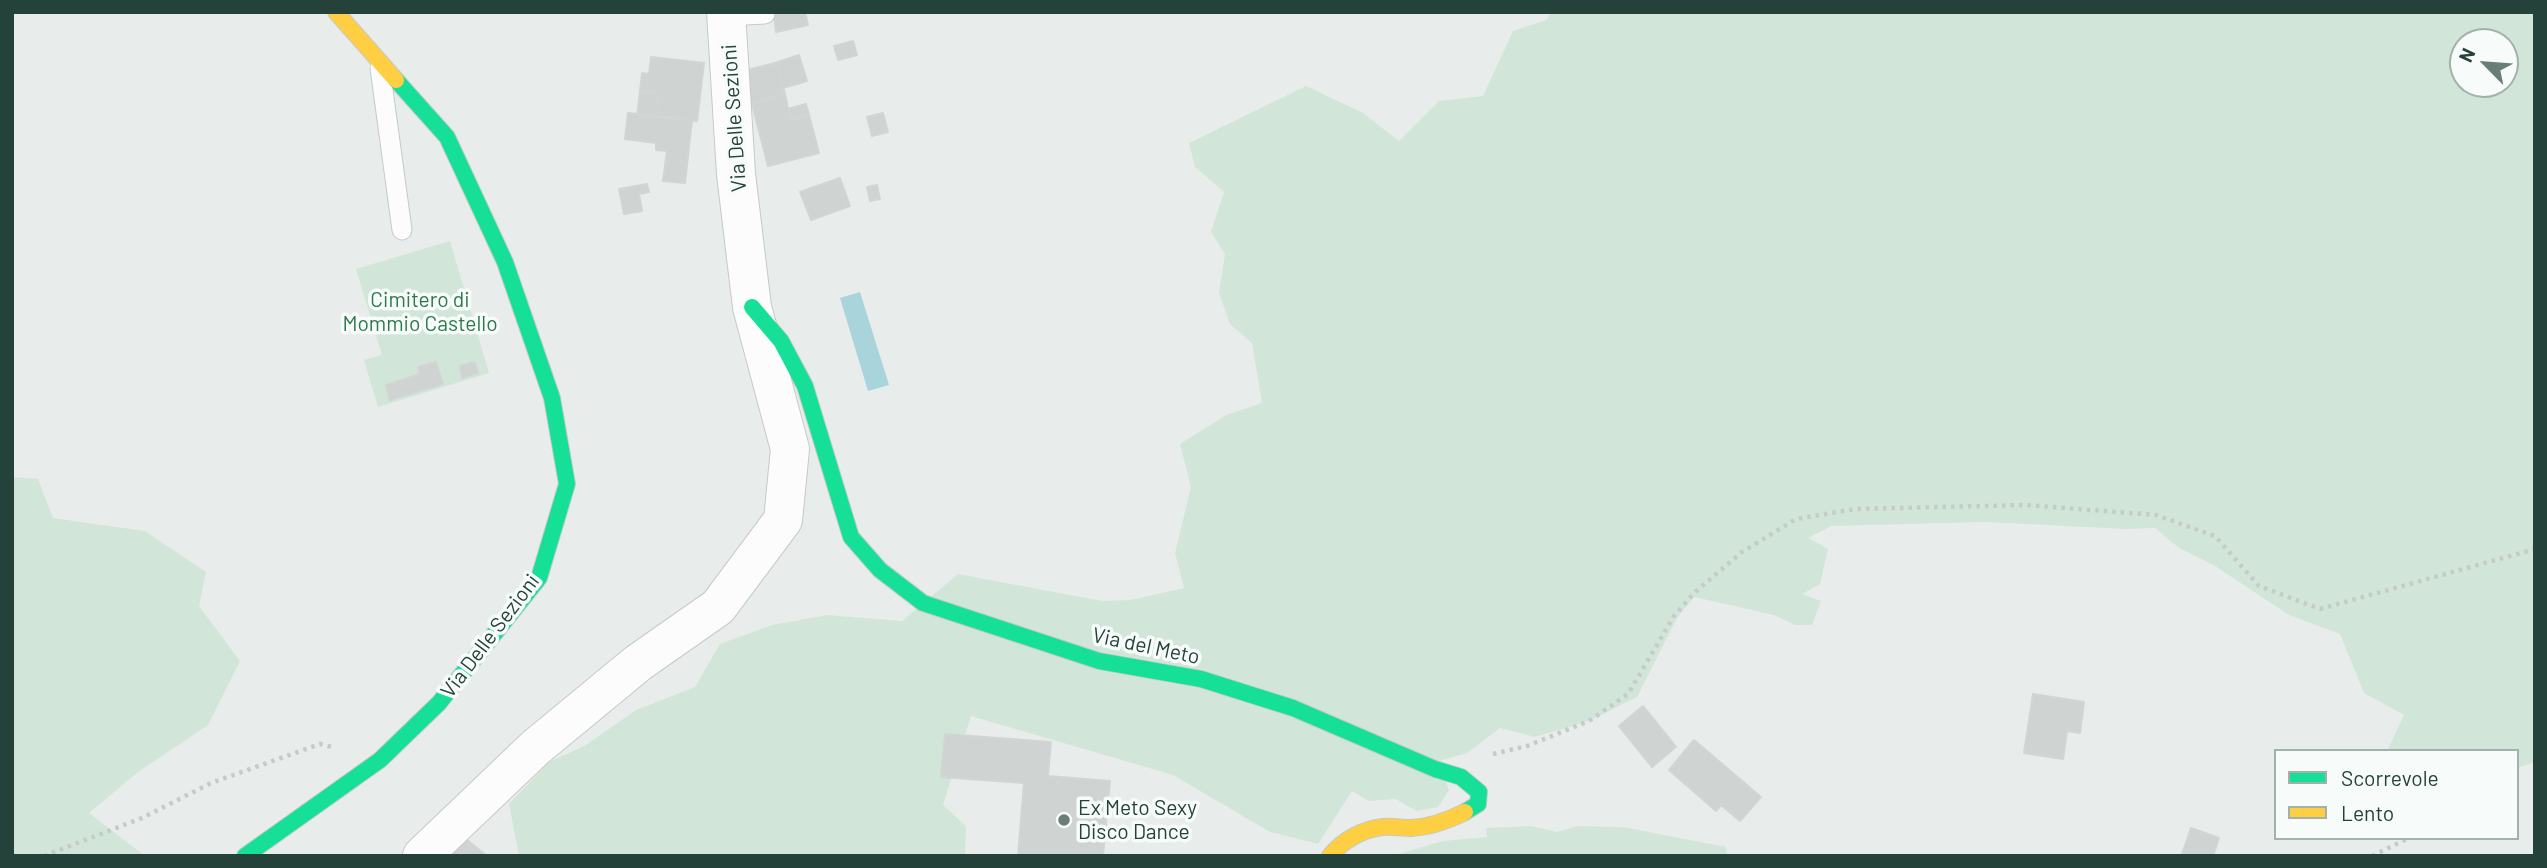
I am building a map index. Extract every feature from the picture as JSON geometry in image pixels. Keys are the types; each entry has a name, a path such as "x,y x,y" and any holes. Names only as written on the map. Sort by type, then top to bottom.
{"street":[{"name":"Via Delle Sezioni","path":"245,856 380,760 439,703 539,578 567,484 552,398 505,262 447,137 336,12"},
{"name":"Via Delle Sezioni","path":"422,856 546,740 638,663 718,607 783,520 790,449 752,307 736,174 726,14"},
{"name":"Via del Meto","path":"752,307 781,341 805,386 850,537 880,570 923,603 1099,661 1201,679 1283,705 1434,769 1461,777 1479,792 1478,804 1463,816 1411,828 1383,827 1359,834 1336,847 1330,856"}],"lane":[{"path":"726,14 765,14"},
{"path":"379,60 402,230"}],"path":[{"path":"1491,754 1527,746 1589,721 1628,694 1674,616 1694,593 1742,552 1796,519 1855,509 2026,505 2156,515 2215,536 2259,586 2320,610 2535,549"},
{"path":"44,856 142,818 211,783 320,744 380,760"},
{"path":"2372,856 2405,840"}],"green space":[{"path":"1551,12 2535,12 2535,762 2519,767 2519,749 2388,749 2404,715 2364,693 2340,634 2289,615 2215,566 2179,548 2155,528 1985,522 1832,526 1808,538 1828,549 1820,584 1802,594 1821,601 1812,625 1795,625 1774,615 1694,597 1677,618 1637,697 1589,721 1535,737 1500,728 1467,753 1439,761 1449,790 1438,807 1416,811 1396,799 1369,801 1352,791 1318,844 1270,832 1173,775 971,716 943,805 966,826 965,856 519,856 509,804 549,762 586,745 636,710 695,687 720,644 772,625 827,615 902,621 958,574 1102,601 1131,600 1184,588 1175,553 1191,487 1180,444 1226,415 1262,403 1252,343 1230,324 1219,293 1225,254 1211,232 1224,192 1195,167 1189,143 1306,86 1363,113 1399,141 1439,101 1483,96 1513,31 1546,20"},
{"name":"Cimitero di Mommio Castello","path":"450,241 489,373 378,407 364,360 382,355 356,269"},
{"path":"12,477 38,479 53,518 145,531 206,572 199,606 240,661 208,725 138,772 89,813 145,856 12,856"},
{"path":"1531,826 1557,832 1577,826 1623,827 1726,847 1727,856 1392,856 1443,841 1487,837 1486,828"}],"water":[{"path":"860,292 889,385 868,391 840,298"}],"building":[{"path":"774,12 805,12 808,25 776,32"},
{"path":"853,41 857,55 838,60 834,46"},
{"path":"799,55 807,81 783,88 775,63"},
{"path":"651,57 704,63 697,121 657,117 659,94 640,91 642,73 649,74"},
{"path":"775,63 785,94 752,104 744,71"},
{"path":"640,91 659,94 657,117 637,115"},
{"path":"785,94 790,119 809,115 819,153 768,166 752,104"},
{"path":"806,104 809,115 790,119 788,109"},
{"path":"628,113 692,120 685,183 663,181 667,151 656,150 656,143 625,139"},
{"path":"883,113 888,132 872,136 867,117"},
{"path":"840,178 850,206 811,220 800,192"},
{"path":"647,184 649,192 639,194 642,211 624,214 619,189"},
{"path":"877,185 880,199 870,201 867,187"},
{"path":"436,362 443,384 390,400 386,385 420,374 418,367"},
{"path":"475,362 478,373 462,378 460,366"},
{"path":"2033,694 2084,702 2080,733 2067,731 2063,759 2024,753"},
{"path":"1643,706 1676,747 1652,767 1619,726"},
{"name":"Ex Meto Sexy Disco Dance","path":"945,734 1051,742 1048,776 1110,781 1103,856 1018,856 1024,783 941,777"},
{"path":"1694,740 1761,797 1740,821 1721,805 1716,811 1669,770"},
{"path":"2191,828 2219,838 2213,856 2182,854"},
{"path":"461,835 487,856 448,856"}],"traffic: fast":[{"path":"245,856 380,760 439,703 539,578 567,484 552,398 505,262 447,137 396,80"},
{"path":"752,307 781,341 805,386 851,537 880,570 923,603 1099,661 1201,679 1293,708 1435,769 1461,777 1479,792 1478,804 1465,812"}],"traffic: slow":[{"path":"336,12 396,80"},
{"path":"1330,856 1347,840 1368,830 1425,826 1465,812"}],"place":[{"name":"Ex Meto Sexy Disco Dance","path":"1064,820"}]}
